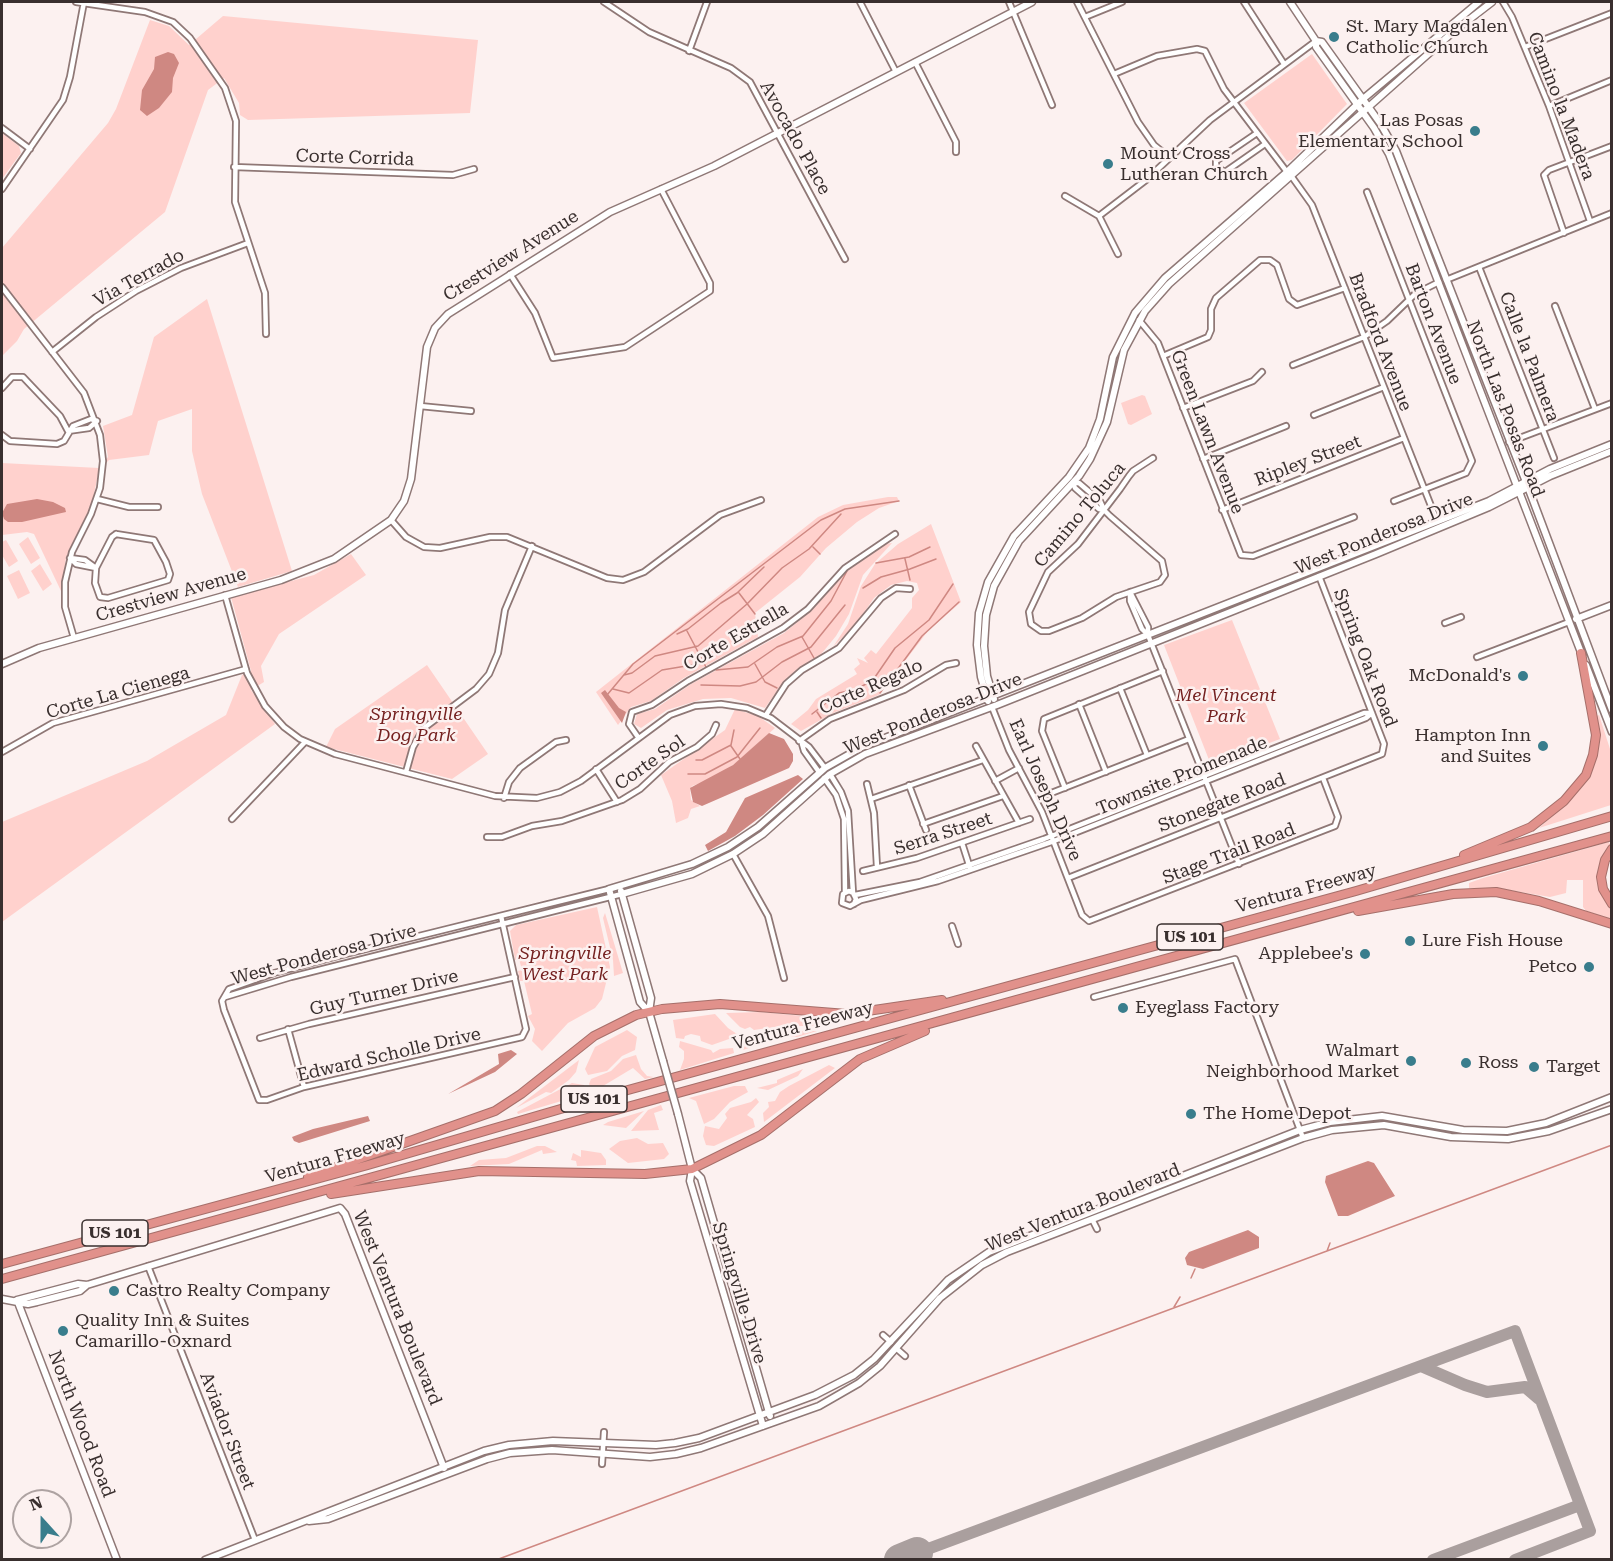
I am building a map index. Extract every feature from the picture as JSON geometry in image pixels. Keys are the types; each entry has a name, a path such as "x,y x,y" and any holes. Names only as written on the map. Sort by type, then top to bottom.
{"highway":[{"path":"1418,874 1519,833 1553,811 1581,783 1593,755 1596,735 1581,653"},
{"path":"1561,831 1611,811"},
{"name":"Ventura Freeway","path":"2,1263 368,1166 561,1108 1418,874 1611,816"},
{"name":"Ventura Freeway","path":"2,1279 962,1017 1611,836"},
{"path":"1611,849 1605,860 1601,877 1605,895 1611,904"},
{"path":"1342,912 1368,910 1476,891 1533,899 1611,924"},
{"path":"229,1203 484,1116 521,1094 594,1036 635,1016 649,1012 742,1004 848,1014 961,999"},
{"path":"318,1193 331,1194 479,1170 645,1174 692,1169 761,1135 860,1059 962,1017"}],"street":[{"path":"75,2 155,14 184,31 217,76 231,103 236,121 234,167 236,208 265,293 266,334"},
{"path":"2,189 56,112 66,91 84,2"},
{"name":"Avocado Place","path":"604,2 629,21 689,51 731,68 750,82 845,259"},
{"path":"689,51 707,2"},
{"path":"860,2 896,72"},
{"path":"1009,2 1052,105"},
{"name":"Crestview Avenue","path":"2,664 32,650 315,568 334,559 391,520 402,505 409,487 425,354 435,328 453,310 602,217 779,133 1032,2"},
{"path":"1077,2 1146,135 1169,157"},
{"path":"1085,17 1122,2"},
{"path":"1244,2 1284,64"},
{"path":"1290,2 1316,40 1316,47 1357,105"},
{"name":"Earl Joseph Drive","path":"1289,175 1363,99 1479,2"},
{"name":"Earl Joseph Drive","path":"1084,919 1053,838 1019,768 990,697 984,646 986,615 994,586 1019,541 1100,441 1109,413 1120,360 1136,318 1169,284 1289,175 1453,32 1492,2"},
{"name":"Camino la Madera","path":"1503,2 1525,47 1549,106 1590,221"},
{"path":"1525,47 1611,13"},
{"path":"1098,216 1146,180 1169,157 1234,102 1316,40"},
{"path":"1316,40 1322,42 1363,99"},
{"name":"Bradford Avenue","path":"1114,74 1150,58 1201,49 1208,54 1219,79 1234,102 1312,205 1438,524"},
{"path":"915,62 956,141 956,152"},
{"path":"1549,106 1611,81"},
{"name":"North Las Posas Road","path":"1363,99 1443,281 1523,486 1578,618 1611,710"},
{"name":"North Las Posas Road","path":"1357,105 1366,110"},
{"path":"2,128 30,149"},
{"path":"1257,133 1216,161 1216,167 1225,172 1265,144"},
{"path":"1564,233 1544,176 1549,170 1611,146"},
{"name":"Corte Corrida","path":"234,167 453,175 474,169"},
{"path":"510,274 535,313 549,350 555,358 625,347 706,295 711,288 661,189"},
{"name":"Barton Avenue","path":"1367,192 1472,459 1472,466 1466,473 1424,490"},
{"path":"1065,196 1098,216 1118,254"},
{"path":"1293,365 1364,338 1387,321 1409,299 1443,281 1611,213"},
{"name":"Via Terrado","path":"52,352 96,317 136,291 181,268 248,243"},
{"path":"1163,356 1208,337 1211,330 1210,314 1216,298 1258,261 1266,260 1277,265 1292,303"},
{"name":"Calle la Palmera","path":"1479,267 1554,458"},
{"path":"2,287 84,393 97,421 103,461 97,499 70,558 65,599 74,638"},
{"path":"1292,303 1303,305 1344,288"},
{"path":"1288,308 1292,303"},
{"path":"1555,306 1595,409"},
{"name":"Green Lawn Avenue","path":"1136,318 1155,338 1238,550 1244,556 1253,556 1354,517"},
{"path":"1183,408 1253,381 1262,372"},
{"path":"2,388 14,376 23,376 60,416 68,431 66,439 57,444 10,441 2,435"},
{"path":"1314,415 1384,387"},
{"path":"1506,443 1611,403"},
{"path":"420,406 471,411"},
{"path":"68,431 86,421 97,421"},
{"path":"1203,459 1286,426"},
{"name":"Ripley Street","path":"1222,510 1404,438"},
{"path":"1523,486 1550,468 1611,444"},
{"path":"1523,486 1611,451"},
{"name":"Camino Toluca","path":"1130,592 1112,599 1088,615 1052,630 1044,631 1035,628 1030,621 1029,612 1045,577 1078,544 1133,471 1153,458"},
{"path":"1070,480 1079,483 1103,504 1104,510 1165,566 1165,575 1160,582 1130,592 1148,627 1151,643 1239,864"},
{"name":"North Las Posas Road","path":"1523,486 1569,622 1611,730"},
{"name":"West Ponderosa Drive","path":"225,997 291,977 503,925 692,874 733,855 763,834 827,776 864,754 993,706 1319,576 1523,486"},
{"path":"1394,501 1424,490"},
{"path":"97,499 129,507 158,507"},
{"path":"391,520 406,537 424,547 440,548 496,536 532,546 607,578 629,579 644,572 720,515 761,500"},
{"name":"West Ponderosa Drive","path":"225,997 229,989 274,973 609,889 686,867 728,847 758,827 819,772 862,747 1316,569 1438,524"},
{"path":"123,534 154,540 165,559 170,575 165,582 105,599 97,592 96,568 112,537 123,534"},
{"name":"Corte Estrella","path":"638,737 629,724 632,712 652,705 688,681 783,628 808,609 845,568 895,534"},
{"path":"406,772 413,747 424,728 476,689 489,674 498,653 505,610 532,546"},
{"path":"70,558 76,564 96,568"},
{"path":"1316,569 1319,576"},
{"name":"Spring Oak Road","path":"1319,576 1384,750"},
{"path":"766,715 786,684 802,670 839,648 881,598 896,588 910,589"},
{"path":"225,595 246,669 255,690 271,714 305,742 335,754 504,798 528,799 552,794 574,785 670,715 695,706 730,704 766,715 809,747 825,768 827,776 839,800 844,819 842,903 848,906 854,904 848,811 841,792 827,776 819,772 801,743"},
{"path":"1477,657 1611,605"},
{"path":"1445,622 1461,617"},
{"name":"Corte Regalo","path":"801,743 830,719 904,690 946,665 956,663"},
{"name":"Corte La Cienega","path":"2,752 53,723 246,669"},
{"path":"1065,788 1042,731 1042,722 1048,716 1163,671"},
{"path":"1120,688 1147,755"},
{"path":"1079,704 1106,771"},
{"name":"Townsite Promenade","path":"844,892 854,894 910,885 970,867 1053,838 1366,718 1372,713"},
{"name":"Corte Sol","path":"487,837 502,837 532,826 562,821 617,802 640,789 669,762 697,747 712,734 716,725"},
{"path":"1036,799 1189,739"},
{"path":"504,798 509,782 520,768 556,742 566,740"},
{"path":"232,819 305,742"},
{"path":"975,746 1019,823"},
{"name":"Stonegate Road","path":"1068,878 1378,757 1384,750"},
{"path":"871,799 983,760"},
{"path":"995,781 1019,768"},
{"path":"596,769 612,790 617,802"},
{"name":"Stage Trail Road","path":"1084,919 1093,922 1335,826 1338,817 1323,778"},
{"path":"867,784 871,799 877,867"},
{"path":"909,785 926,830"},
{"path":"923,824 1003,796"},
{"name":"Serra Street","path":"863,871 917,858 1030,819"},
{"path":"962,843 970,867"},
{"path":"728,847 768,916 784,978"},
{"name":"Townsite Promenade","path":"854,904 922,887 970,867"},
{"name":"Springville Drive","path":"620,886 651,998 649,1012 692,1169 690,1181 764,1426"},
{"name":"Springville Drive","path":"609,889 640,1002 649,1012"},
{"path":"501,916 515,977"},
{"path":"952,926 958,944"},
{"path":"1094,997 1235,959 1303,1138"},
{"name":"Edward Scholle Drive","path":"225,997 224,1010 259,1100 267,1101 304,1087 522,1037 525,1034 515,977"},
{"name":"Guy Turner Drive","path":"260,1038 288,1029 515,977"},
{"path":"288,1029 304,1087"},
{"name":"West Ventura Boulevard","path":"443,1466 484,1451 509,1445 553,1441 603,1444 675,1443 699,1438 769,1413 834,1386 867,1364 890,1344 932,1295 978,1258 1003,1245 1300,1130 1330,1122 1382,1116 1463,1130 1507,1131 1546,1123 1611,1097"},
{"name":"West Ventura Boulevard","path":"2,1299 17,1300 28,1304 45,1301 80,1291 87,1285 148,1265 334,1208 342,1209 446,1475 510,1453 552,1450 650,1457 676,1454 764,1426 839,1396 859,1383 896,1351 940,1298 969,1274 1007,1252 1303,1138 1332,1130 1384,1125 1451,1137 1508,1139 1549,1131 1611,1108"},
{"name":"Springville Drive","path":"692,1169 701,1178 772,1422"},
{"path":"1160,1183 1163,1191"},
{"path":"1092,1219 1097,1229"},
{"name":"Aviador Street","path":"148,1265 255,1540"},
{"name":"North Wood Road","path":"17,1300 117,1560"},
{"path":"883,1335 896,1351 906,1356"},
{"path":"602,1464 604,1432"},
{"path":"205,1560 443,1466"},
{"path":"305,1521 328,1519 446,1475"}],"green space":[{"path":"223,16 478,40 470,113 248,120 240,115 239,103 224,78 208,90 165,212 24,329 17,341 2,356 2,248 108,123 116,109 150,20 169,26 189,45"},
{"path":"1312,54 1347,104 1292,160 1287,161 1244,103"},
{"path":"2,133 19,146 21,153 2,179"},
{"path":"207,299 292,571 238,587 202,494 192,451 192,409 158,421 149,455 109,460 99,470 92,504 66,558 61,591 34,534 27,532 2,535 2,463 99,468 108,457 103,426 132,415 154,337"},
{"path":"1145,396 1152,414 1131,425 1128,424 1121,403"},
{"path":"897,497 899,501 879,508 857,522 826,548 800,577 755,613 758,637 684,678 651,701 631,707 618,725 596,692 818,517 843,505"},
{"path":"931,524 961,602 928,631 879,695 833,713 801,731 791,724 808,710 816,699 857,674 854,669 860,664 857,658 868,663 864,658 871,650 876,654 912,608 912,598 919,590 917,583 907,581 891,585 874,598 857,623 833,647 848,624 861,586 875,564 898,544"},
{"path":"28,537 40,558 31,564 19,544"},
{"path":"6,540 18,561 9,567 2,555 2,542"},
{"path":"892,543 863,575 849,614 836,636 818,658 800,667 784,681 765,708 731,698 703,699 667,710 641,728 634,724 637,714 655,709 691,684 784,633 810,612 848,570 885,544"},
{"path":"351,554 366,575 279,634 261,666 264,682 251,690 275,724 2,922 2,822 147,761 226,715 242,675 251,671 231,597 314,575"},
{"path":"40,564 52,584 43,591 31,571"},
{"path":"19,570 30,593 18,599 7,576"},
{"name":"Mel Vincent Park","path":"1232,620 1280,739 1211,765 1164,645"},
{"name":"Springville Dog Park","path":"427,665 488,754 452,779 326,747 335,729"},
{"path":"735,709 758,716 775,728 737,762 712,779 692,786 691,800 700,806 691,809 688,818 676,823 672,801 661,775 725,730"},
{"path":"1599,715 1611,752 1611,805 1539,828 1574,796 1587,779 1599,730 1597,716"},
{"path":"1609,842 1611,846 1599,870 1611,906 1611,919 1586,911 1583,907 1583,880 1567,880 1566,893 1550,897 1497,888 1469,888 1469,883 1483,878"},
{"name":"Springville West Park","path":"597,907 610,967 602,999 595,1008 568,1023 542,1051 532,1041 535,1029 528,1016 532,1014 524,981 520,981 518,971 522,970 519,959 515,960 510,931 516,925"},
{"path":"605,913 623,973 614,976 613,960 603,918"},
{"path":"760,1012 832,1020 820,1026 781,1026 754,1030 750,1027 745,1029 740,1027 726,1013"},
{"path":"715,1014 728,1028 740,1036 740,1039 729,1039 712,1045 701,1041 700,1036 691,1034 685,1036 684,1039 676,1038 673,1020"},
{"path":"627,1030 637,1037 635,1050 622,1056 607,1071 588,1075 585,1069 595,1047"},
{"path":"794,1031 817,1031 797,1037 785,1036 743,1050 746,1043"},
{"path":"680,1041 711,1050 713,1053 720,1049 733,1048 734,1053 680,1070 684,1051 679,1047"},
{"path":"636,1055 641,1069 647,1076 654,1077 645,1079 633,1068 593,1092 589,1084 591,1079 611,1071 623,1059"},
{"path":"579,1060 576,1072 569,1080 551,1093 546,1092 516,1108"},
{"path":"829,1065 835,1068 764,1122 763,1113 769,1107 768,1102 775,1101 780,1092 789,1086"},
{"path":"803,1069 798,1076 768,1090 757,1088 777,1083 777,1080"},
{"path":"572,1083 584,1085 588,1093 518,1114 517,1112"},
{"path":"734,1086 745,1086 748,1092 730,1102 714,1119 704,1124 696,1101 689,1098"},
{"path":"756,1098 759,1102 747,1115 753,1119 755,1127 714,1146 706,1145 703,1136 705,1126 719,1129 727,1118 725,1114 730,1108 751,1102"},
{"path":"661,1105 663,1110 654,1113 659,1130 631,1131 648,1110"},
{"path":"644,1111 626,1128 603,1125 608,1122"},
{"path":"637,1138 648,1144 663,1143 669,1154 664,1159 628,1163 609,1149 620,1141"},
{"path":"537,1146 545,1146 557,1152 543,1154 542,1150 509,1164 470,1166 479,1160 506,1158"},
{"path":"581,1150 601,1153 606,1160 606,1165 577,1166 576,1161 571,1160 573,1153 581,1157"}],"shaded area":[{"path":"168,52 174,54 179,63 173,78 172,92 159,108 147,116 140,110 142,90 154,69 155,57"},
{"path":"37,499 53,502 65,508 66,512 22,522 8,522 4,519 2,513 7,504"},
{"path":"605,690 619,708 626,712 622,723 601,693"},
{"path":"769,733 784,739 793,754 793,761 789,768 702,806 693,802 690,788 733,765"},
{"path":"798,775 803,779 763,815 735,836 708,851 705,845 726,832 745,798"},
{"path":"511,1050 517,1054 495,1072 448,1094 499,1064 498,1054"},
{"path":"368,1116 370,1121 299,1143 292,1137 313,1129"},
{"path":"1368,1161 1374,1163 1395,1196 1348,1216 1338,1216 1325,1182 1326,1176"},
{"path":"1248,1230 1259,1237 1259,1248 1203,1269 1187,1265 1185,1258 1189,1252"}],"waterway":[{"path":"607,695 633,664 821,520 845,509 899,501"},
{"path":"624,675 632,673 655,656 698,646 747,604 782,568 809,549 841,514"},
{"path":"813,547 820,554"},
{"path":"876,563 909,557 930,547"},
{"path":"905,559 910,580"},
{"path":"863,588 881,577 936,559"},
{"path":"677,634 688,629 737,593 764,567"},
{"path":"716,670 748,667 777,647 803,636 831,601 847,571"},
{"path":"812,714 839,693 857,689 873,680 895,648 929,620 953,584"},
{"path":"739,593 755,614"},
{"path":"880,693 922,636 959,602"},
{"path":"701,685 740,686 756,682 782,662 811,647 845,605"},
{"path":"687,631 707,669"},
{"path":"802,637 814,658"},
{"path":"613,689 629,693 662,670 704,663"},
{"path":"755,664 765,682 777,688"},
{"path":"874,681 880,689"},
{"path":"817,712 821,718"},
{"path":"688,774 705,774 737,757 760,728"},
{"path":"696,760 702,760 731,745 734,730"},
{"path":"731,746 740,759"},
{"path":"496,1560 1612,1145"},
{"path":"1327,1251 1330,1243"},
{"path":"1191,1278 1195,1269"},
{"path":"1174,1307 1180,1297"}],"taxiway":[{"path":"917,1553 1515,1331 1590,1531 1515,1560"},
{"path":"1421,1366 1487,1392 1525,1387 1539,1399"},
{"path":"1433,1560 1580,1505"}],"runway":[{"path":"900,1560 917,1553"}],"place":[{"name":"St. Mary Magdalen Catholic Church","path":"1334,37"},
{"name":"Las Posas Elementary School","path":"1475,131"},
{"name":"Mount Cross Lutheran Church","path":"1108,164"},
{"name":"McDonald's","path":"1523,676"},
{"name":"Hampton Inn and Suites","path":"1543,746"},
{"name":"Lure Fish House","path":"1410,941"},
{"name":"Applebee's","path":"1365,954"},
{"name":"Petco","path":"1589,967"},
{"name":"Eyeglass Factory","path":"1123,1008"},
{"name":"Walmart Neighborhood Market","path":"1411,1061"},
{"name":"Ross","path":"1466,1063"},
{"name":"Target","path":"1534,1067"},
{"name":"The Home Depot","path":"1191,1114"},
{"name":"Castro Realty Company","path":"114,1291"},
{"name":"Quality Inn & Suites Camarillo-Oxnard","path":"63,1331"}]}
